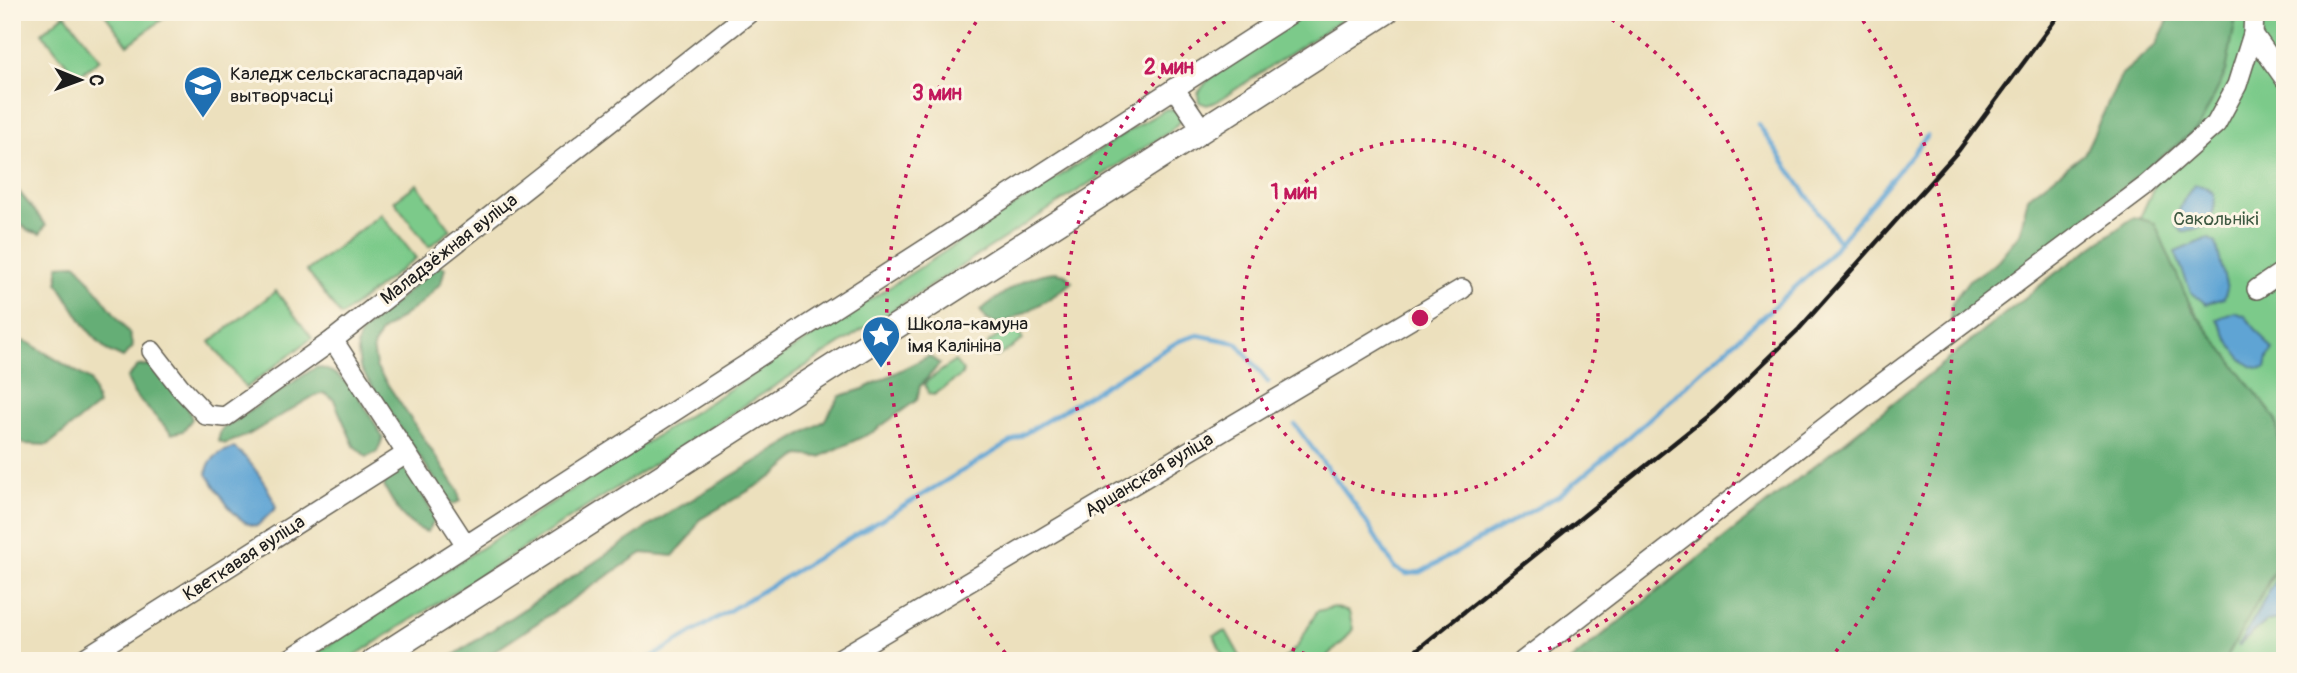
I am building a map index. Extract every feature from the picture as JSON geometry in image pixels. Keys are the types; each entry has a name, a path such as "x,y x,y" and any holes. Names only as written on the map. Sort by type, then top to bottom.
{"main road":[{"path":"374,661 1386,12"}],"street":[{"name":"Маладзёжная вуліца","path":"152,351 206,415 225,417 333,340 750,12"},
{"path":"288,661 1293,12"},
{"path":"1524,661 1868,394 2147,184 2216,124 2236,85 2253,34 2254,12"},
{"path":"2253,34 2285,79"},
{"path":"1174,88 1202,129"},
{"path":"2258,289 2285,270"},
{"name":"Аршанская вуліца","path":"836,661 1462,289"},
{"path":"333,340 466,545"},
{"name":"Кветкавая вуліца","path":"80,661 407,454"},
{"path":"116,639 116,661"}],"green space":[{"path":"103,12 172,12 128,45"},
{"path":"1310,12 1354,12 1216,102 1207,105 1199,102 1198,93 1220,69 1249,48"},
{"path":"2172,12 2237,12 2226,72 2199,127 1960,319 1950,319 1952,303 1969,280 1995,264 2020,233 2028,197 2084,154 2122,74 2156,45"},
{"name":"Сакольнікі","path":"2235,12 2268,12 2285,36 2285,449 2137,224"},
{"path":"65,14 100,59 77,77 42,33"},
{"path":"1166,109 1182,114 1183,119 1169,132 452,594 346,661 304,661 921,267 1122,135"},
{"path":"12,183 46,225 40,234 27,230 12,214"},
{"path":"417,184 451,230 429,247 394,201"},
{"path":"381,214 416,258 341,316 307,271"},
{"path":"2134,217 2155,223 2191,308 2276,419 2285,486 2285,551 2225,661 1570,661 2057,272"},
{"path":"77,264 129,333 133,347 123,358 106,350 87,329 58,283 58,265"},
{"path":"438,264 445,268 441,283 420,304 381,332 373,347 376,367 458,490 460,501 452,505 360,368 357,345 361,333"},
{"path":"1055,272 1065,274 1072,282 1048,300 1025,312 998,323 987,320 980,310 1024,281"},
{"path":"276,291 312,338 246,388 210,342"},
{"path":"1017,327 1023,340 997,357 993,356 989,342"},
{"path":"12,338 29,343 90,380 98,405 48,445 24,444 12,434"},
{"path":"929,356 940,364 920,386 917,400 873,432 820,457 799,455 772,477 699,520 691,536 673,556 642,553 480,661 445,661 666,515 824,421 840,396 863,389"},
{"path":"955,361 963,371 962,375 934,395 929,394 925,385 927,381"},
{"path":"152,365 188,408 192,419 183,431 172,434 134,394 127,378 138,366"},
{"path":"316,367 338,376 356,394 383,438 377,452 367,457 354,446 334,400 324,393 314,396 248,435 225,444 218,441 221,430"},
{"path":"398,465 410,474 436,518 427,532 406,520 384,486 389,470"},
{"path":"2285,556 2285,661 2223,661"},
{"path":"1334,607 1349,612 1353,629 1344,641 1322,661 1281,661 1297,647 1317,611"},
{"path":"1226,631 1244,661 1225,661 1214,635"}],"water":[{"path":"2195,185 2210,190 2215,206 2208,226 2182,232 2176,226 2178,214 2184,199"},
{"path":"2208,238 2216,243 2227,289 2224,298 2206,304 2191,292 2175,252"},
{"path":"2235,312 2245,316 2273,350 2266,368 2249,365 2242,359 2217,319"},
{"path":"234,448 259,475 276,508 257,526 249,524 234,513 207,474 209,464 216,457"},
{"path":"2280,573 2285,578 2285,618 2267,621 2238,646"}],"waterway":[{"path":"1758,124 1840,243"},
{"path":"1295,425 1356,506 1395,568 1407,574 1421,572 1560,495 1629,437 1823,262 1927,136"},
{"path":"645,661 1179,341 1198,335 1237,343 1268,382"}],"railway":[{"path":"1403,661 1714,411 1799,329 1959,150 2061,12"}],"place":[{"name":"Каледж сельскагаспадарчай вытворчасці","path":"203,119"},
{"name":"Школа-камуна імя Калініна","path":"881,369"}]}
